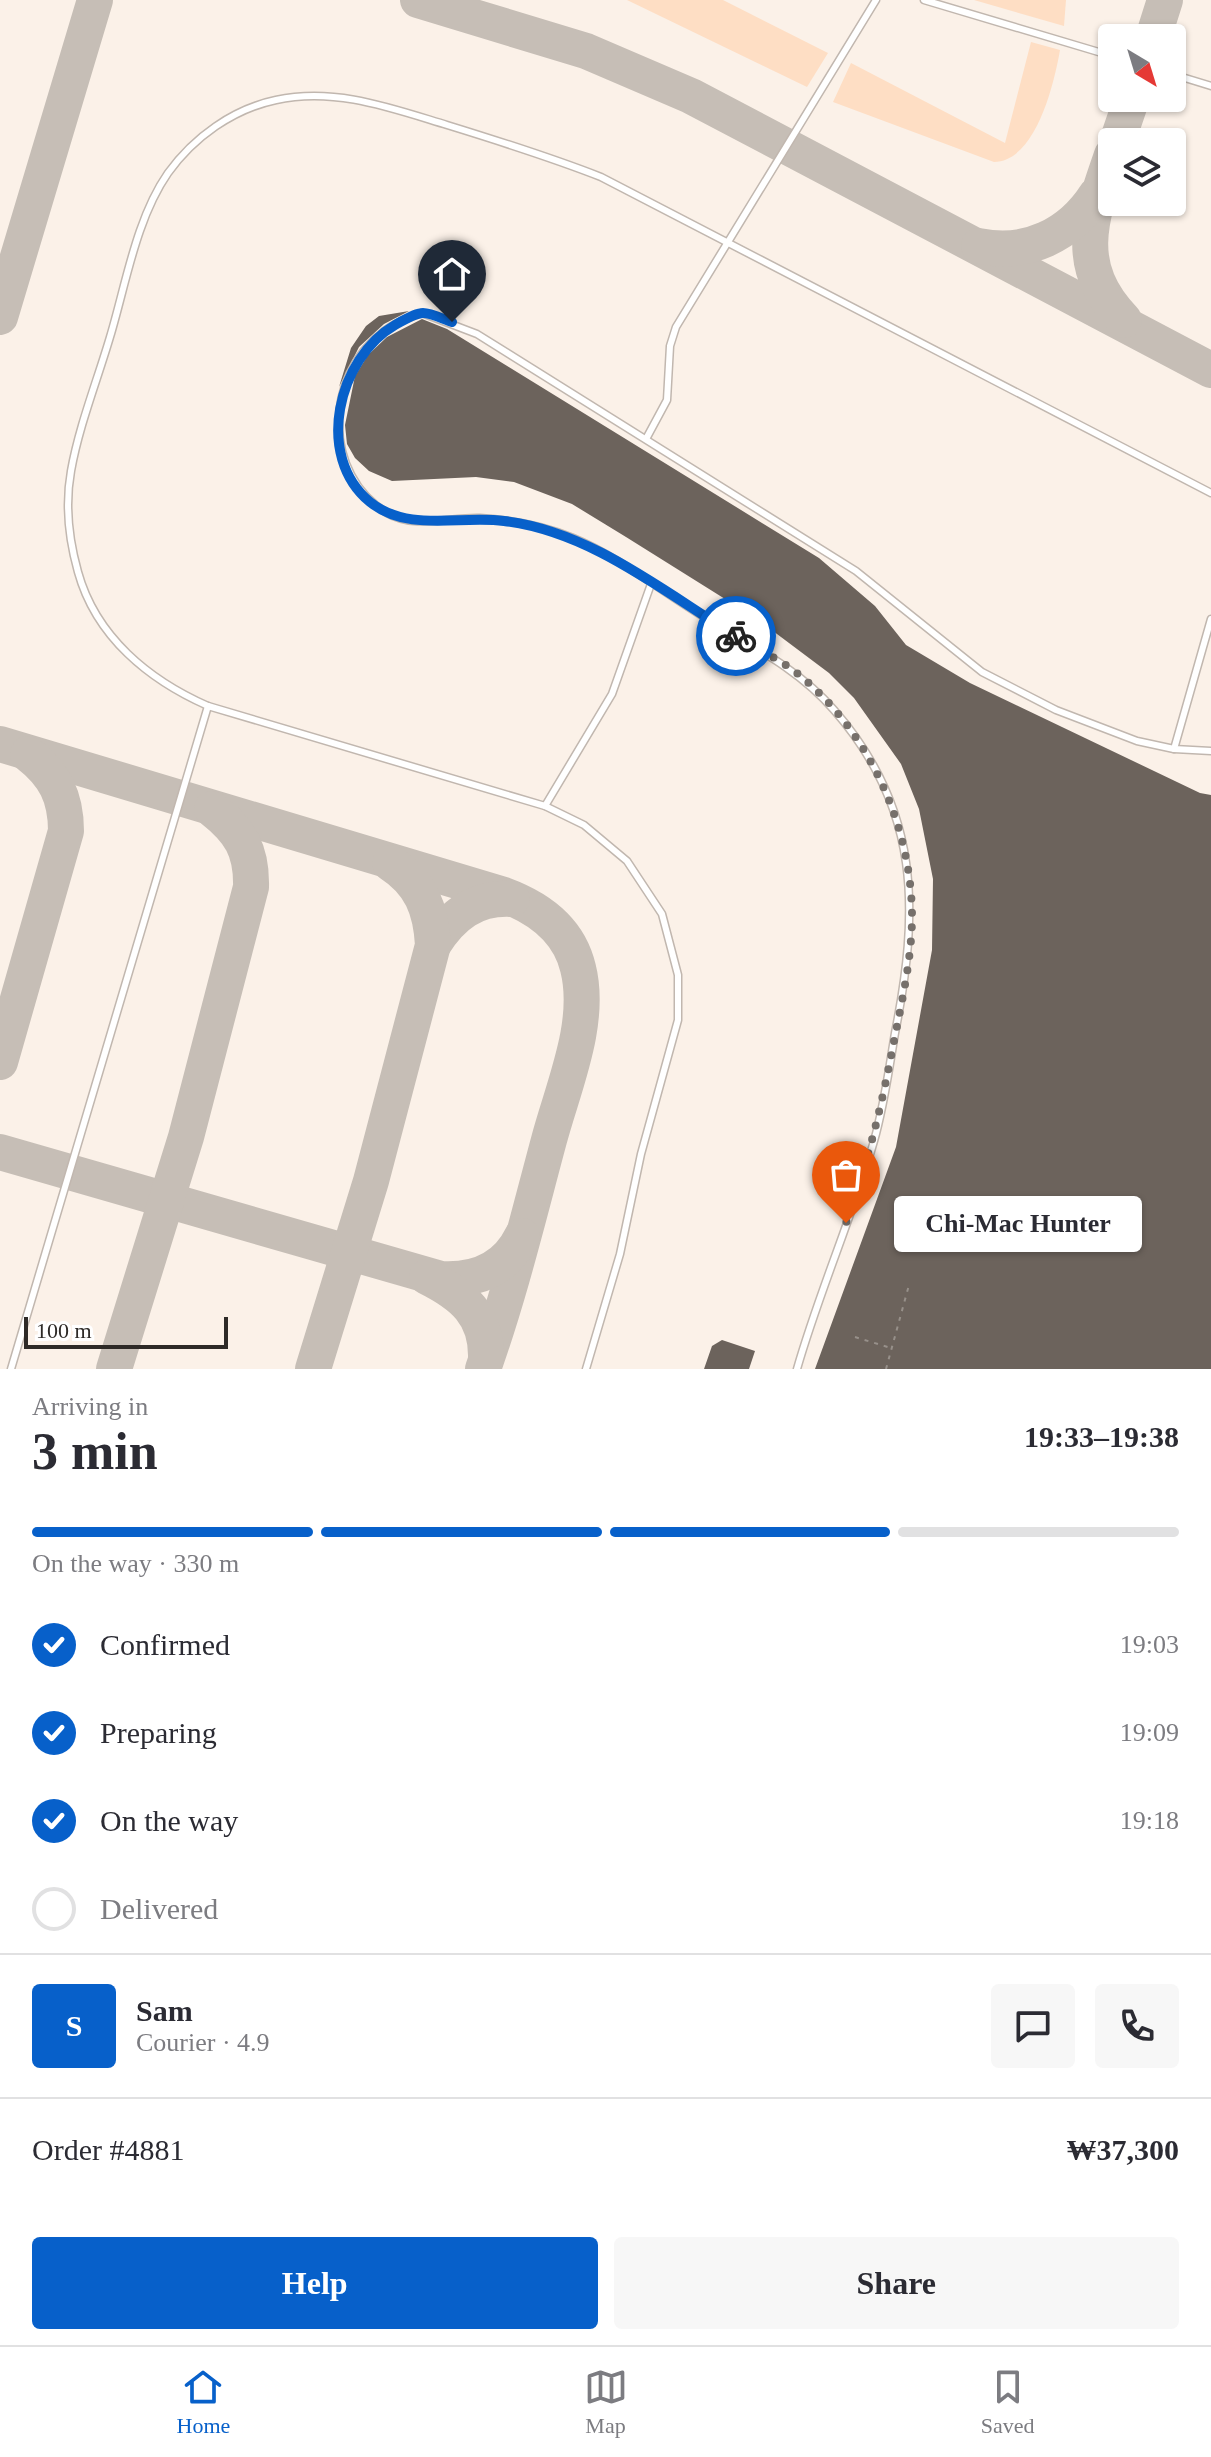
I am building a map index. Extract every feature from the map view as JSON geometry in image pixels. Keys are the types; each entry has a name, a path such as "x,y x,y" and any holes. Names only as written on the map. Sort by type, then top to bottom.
{"lane":[{"path":"646,439 667,400 670,346 676,327 876,0"},
{"path":"924,0 1098,52"},
{"path":"1186,78 1211,86"},
{"path":"586,1369 620,1254 641,1154 678,1020 678,975 662,914 627,861 584,825 545,806 208,706 177,693 151,675 106,628 79,575 69,512 71,472 145,220 169,173 195,144 220,123 263,103 294,97 346,97 542,153 601,177 1211,493"},
{"path":"797,1369 876,1137 909,957 911,883 906,850 879,779 860,743 833,709 797,674 574,538 530,525 477,518 409,521 391,515 370,501 354,484 340,436 341,399 349,374 363,352 381,333 422,313 477,334 856,571 982,672 1056,710 1137,741 1174,749 1211,751"},
{"path":"545,806 612,694 651,584"},
{"path":"1174,749 1211,619"},
{"path":"11,1369 208,706"}],"path":[{"path":"886,1369 909,1285"},
{"path":"855,1337 891,1348"}],"shaded area":[{"path":"627,0 723,0 828,53 807,87"},
{"path":"974,0 1066,0 1064,26"},
{"path":"1031,42 1060,50 1048,100 1032,135 1009,158 994,162 833,102 851,63 1005,143"}],"building":[{"path":"409,311 384,324 359,347 339,387 351,348 366,326 379,316"},
{"path":"422,319 447,329 819,558 875,606 906,645 970,683 1200,793 1211,795 1211,1369 815,1369 896,1147 932,950 933,879 919,809 901,764 854,698 829,673 757,619 626,537 572,504 514,482 476,477 392,481 369,471 355,458 347,444 345,425 355,376 368,355 387,337"},
{"path":"722,1340 755,1351 749,1369 704,1369 712,1346"}],"taxiway":[{"path":"0,317 95,0"},
{"path":"418,0 586,51 691,96 1211,370"},
{"path":"1157,24 1165,0"},
{"path":"1122,128 1127,112"},
{"path":"979,246 1014,248 1046,239 1074,221 1096,195"},
{"path":"1098,197 1090,241 1092,261 1097,280 1124,320"},
{"path":"0,744 504,895 551,922 568,942 578,968 581,989 579,1033 510,1284 483,1369"},
{"path":"0,1062 66,831 64,808 57,788 45,770 28,754"},
{"path":"114,1369 186,1137 251,887 249,862 242,842 230,825 212,809"},
{"path":"313,1369 371,1181 433,945 427,909 417,888 390,863"},
{"path":"433,945 448,925 466,910 487,901 512,899"},
{"path":"0,1152 441,1279 467,1278 489,1271 508,1257 522,1236"},
{"path":"427,1277 452,1291 470,1308 482,1330 486,1358"}],"way so far":[{"path":"736,636 797,674 833,709 860,743 879,779 906,850 911,883 909,957 876,1137 846,1223"}],"place":[{"name":"Chi-Mac Hunter","path":"846,1223"}],"route":[{"path":"452,322 422,313 399,322 381,333 363,352 349,374 341,399 340,436 343,459 354,484 370,501 391,515 409,521 477,518 530,525 574,538 736,636"}]}
